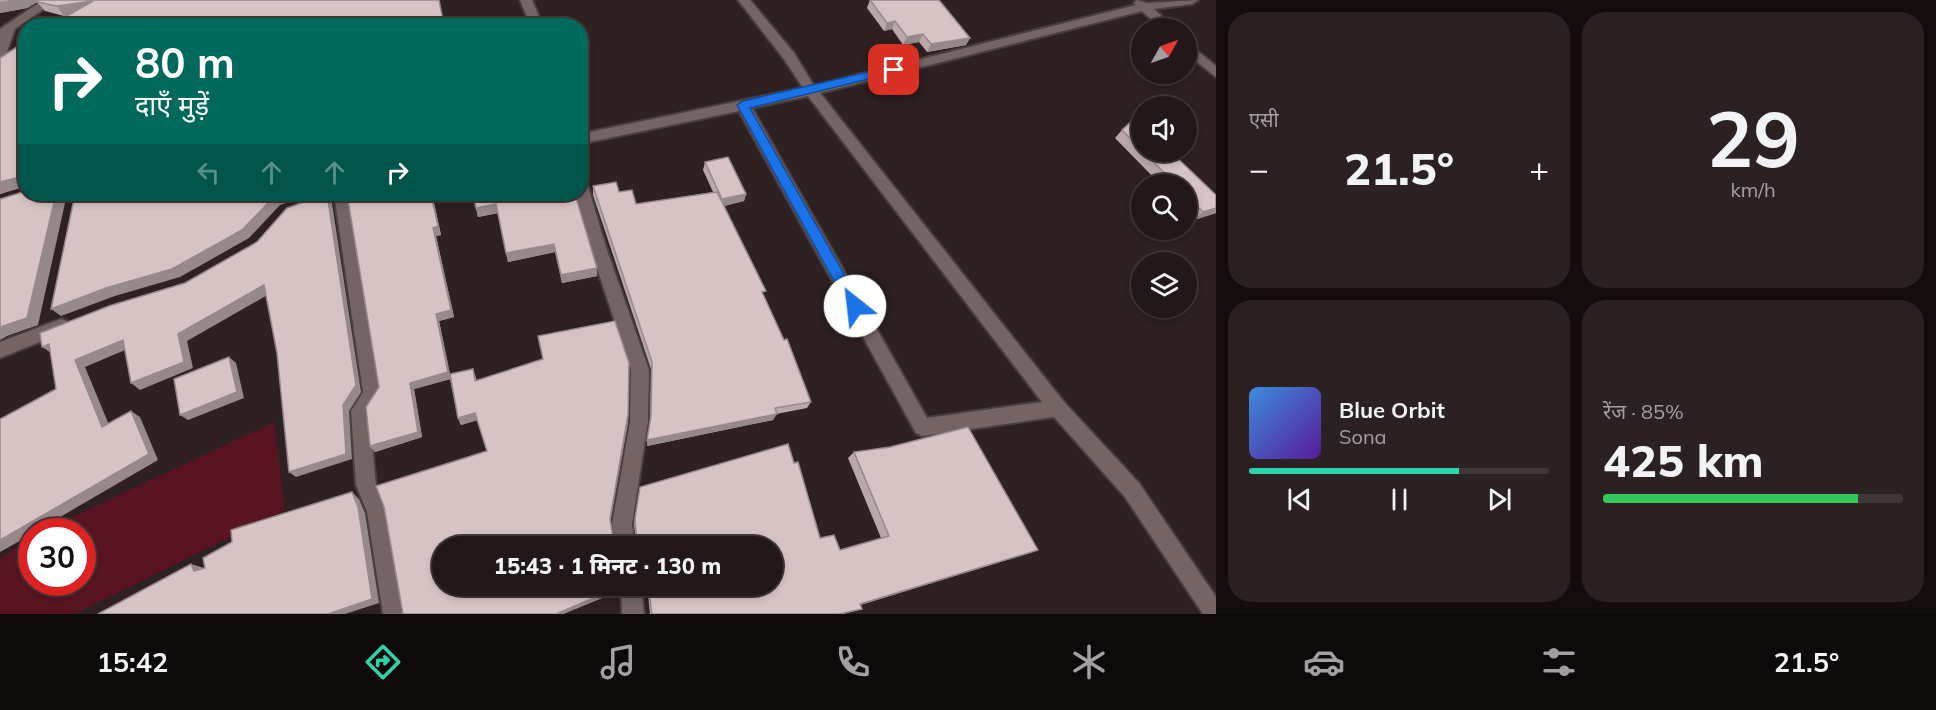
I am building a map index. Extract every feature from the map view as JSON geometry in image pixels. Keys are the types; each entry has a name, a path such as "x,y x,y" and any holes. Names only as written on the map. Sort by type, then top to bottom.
{"street":[{"path":"24,18 51,0"},
{"path":"526,0 534,18"},
{"path":"744,0 789,56 811,91 1058,408 1132,490 1215,614"},
{"path":"588,137 811,91 975,44 1140,3 1192,0"},
{"path":"1140,3 1157,18"},
{"path":"0,55 5,31 18,22"},
{"path":"1197,56 1216,73"},
{"path":"743,105 922,427 1058,408"},
{"path":"335,201 372,394 360,411 366,485 377,512 394,614"},
{"path":"585,201 597,244 640,370 639,422 622,524 624,536"},
{"path":"48,330 53,307"},
{"path":"0,350 71,322"},
{"path":"632,596 633,614"}],"shaded area":[{"path":"274,422 285,510 75,614 0,614 0,559 18,546 18,596 96,596 96,518 71,518"}],"building":[{"path":"39,0 439,0 442,18 63,18 93,1 57,6 37,2"},
{"path":"870,0 939,0 970,38 931,44 923,34 907,37 895,21 887,23"},
{"path":"18,46 18,183 16,178 0,182 0,58"},
{"path":"1131,122 1131,139 1122,130"},
{"path":"728,157 746,194 722,199 705,162"},
{"path":"1153,162 1181,162 1194,174 1166,174"},
{"path":"1197,177 1216,195 1216,208 1203,212 1197,206"},
{"path":"616,182 619,192 632,190 636,204 717,192 766,291 762,292 784,340 787,339 811,402 775,408 777,414 647,440 651,416 652,362 593,186"},
{"path":"18,193 18,201 54,201 27,318 0,327 0,199"},
{"path":"74,201 270,201 242,230 172,269 106,288 51,309"},
{"path":"307,201 328,201 356,385 343,405 346,454 289,472 277,353 264,285 178,334 184,362 131,383 123,340 75,360 102,427 131,411 149,454 38,518 18,518 18,530 0,540 0,419 56,389 49,344 42,347 40,333 109,306 185,283 257,242 287,208"},
{"path":"348,201 433,201 438,226 433,228 451,310 436,314 448,372 410,383 418,432 370,446 366,407 379,387"},
{"path":"474,201 577,201 597,268 561,275 554,244 506,253 496,204 476,208"},
{"path":"615,321 629,363 628,415 610,519 613,536 432,536 432,596 598,596 556,614 403,614 384,507 376,486 487,451 475,413 458,418 450,374 473,369 475,381 543,359 538,336"},
{"path":"229,357 237,392 180,415 174,379"},
{"path":"968,427 1038,550 860,604 862,609 839,614 652,614 650,596 783,596 783,536 636,536 635,519 640,487 788,444 794,463 798,462 820,538 834,535 840,550 889,536 854,452 890,447"},
{"path":"352,492 358,507 372,599 328,614 98,614 191,564 194,571 205,568 203,558 232,542 231,530"}],"route":[{"path":"855,306 743,105 894,70"}]}
